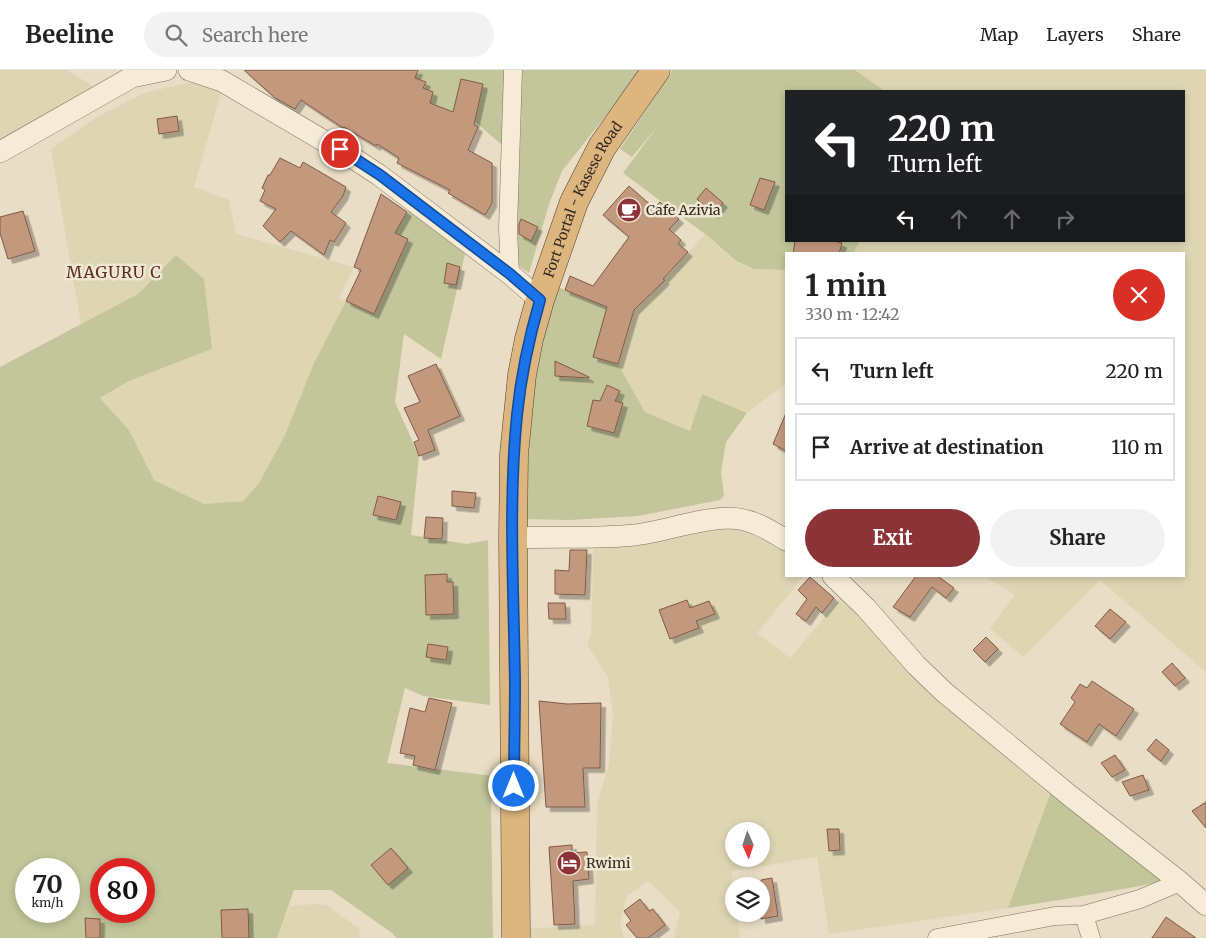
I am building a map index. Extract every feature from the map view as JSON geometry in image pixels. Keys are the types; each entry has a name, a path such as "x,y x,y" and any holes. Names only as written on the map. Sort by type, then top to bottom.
{"highway":[{"name":"Fort Portal - Kasese Road","path":"516,938 512,538 517,415 529,339 540,300 574,202 607,140 656,70"}],"street":[{"path":"0,152 136,74 166,70"},
{"path":"189,70 218,75 380,175 510,274 540,300"},
{"path":"510,274 508,229 513,70"},
{"path":"512,538 636,534 729,518 762,525 785,539"},
{"path":"834,577 866,608 916,665 944,692 1206,905"},
{"path":"937,938 1055,916 1084,915 1140,899 1180,882"},
{"path":"1084,915 1091,938"}],"shaded area":[{"path":"0,70 68,70 101,92 0,148"},
{"path":"855,70 1206,70 1206,672 1100,580 1023,657 990,628 1015,595 986,577 1185,577 1185,252 854,252 859,242 1185,242 1185,90 884,90"},
{"path":"187,83 223,86 194,187 229,200 236,234 354,267 339,298 346,301 314,363 285,435 259,483 243,501 204,504 154,480 129,430 100,398 129,381 212,349 176,255 138,294 81,325 51,149 97,117 144,93"},
{"path":"705,234 736,262 754,269 785,270 785,384 747,413 703,394 690,431 645,412 618,365 632,312 665,280"},
{"path":"715,516 785,542 785,577 803,577 757,633 790,658 845,593 1053,786 1008,908 829,934 817,857 770,865 770,822 725,822 725,868 750,868 732,871 732,877 725,877 725,922 738,922 740,938 674,938 680,912 648,881 627,896 620,922 624,938 522,938 522,929 595,925 597,805 609,764 613,715 608,677 587,645 591,634 594,532"},
{"path":"326,905 360,929 359,938 277,938 289,906"}],"green space":[{"path":"418,70 506,70 502,145 473,120 430,103 433,92 425,88 425,82 415,78"},
{"path":"520,70 642,70 562,171 549,204 529,273 519,266 517,232 521,121"},
{"path":"673,70 855,70 884,90 785,90 785,242 859,242 854,252 785,252 785,270 754,269 736,261 709,237 623,173 657,127 632,157 620,149"},
{"path":"385,208 404,217 410,208 465,254 441,359 404,334 395,402 419,456 411,535 467,544 488,540 490,705 423,696 405,688 387,763 494,776 491,807 493,938 396,938 392,933 331,890 294,890 277,938 100,938 100,923 155,923 155,858 90,858 90,923 98,923 86,938 0,938 0,367 138,294 176,255 204,279 212,349 129,381 100,398 129,430 154,480 204,504 243,501 259,483 285,435 314,363 346,301 374,314 408,239 377,226"},
{"path":"550,284 605,306 632,312 618,364 645,412 690,431 702,394 747,413 726,442 721,472 724,496 720,500 638,516 569,520 523,519 521,440"},
{"path":"1053,786 1161,875 1162,882 1008,908"}],"building":[{"path":"244,70 418,70 415,78 426,82 423,88 433,92 430,103 453,112 461,79 483,84 474,125 478,127 468,150 492,163 492,203 485,215 448,193 450,190 397,163 399,158 377,144 376,146 343,128 301,100 295,109 275,98"},
{"path":"177,116 179,131 159,134 157,119"},
{"path":"280,158 300,168 303,162 346,187 343,196 331,212 346,223 334,242 330,240 324,255 291,231 280,242 263,226 276,209 260,201 265,190 262,188 268,175 270,175"},
{"path":"760,178 775,182 764,210 750,205"},
{"path":"629,186 654,208 660,202 679,219 669,229 681,240 678,244 688,252 663,279 665,280 634,310 618,364 593,357 607,307 565,290 570,276 593,286 629,237 603,215"},
{"path":"706,188 723,203 714,214 697,199"},
{"path":"381,194 407,212 395,233 408,239 374,314 346,301 361,270 354,267"},
{"path":"23,211 35,251 8,259 0,233 0,217"},
{"path":"521,219 538,227 531,241 519,234"},
{"path":"795,242 842,243 840,252 793,252"},
{"path":"447,263 460,267 456,285 444,283"},
{"path":"555,361 589,377 589,378 555,376"},
{"path":"436,364 460,416 428,430 435,450 419,456 414,442 419,440 404,408 420,402 408,376"},
{"path":"607,385 620,391 615,401 623,403 614,433 587,426 593,400 600,401"},
{"path":"785,415 785,450 773,444"},
{"path":"452,491 476,493 474,508 452,506"},
{"path":"378,496 401,502 396,520 373,515"},
{"path":"426,517 443,518 442,539 424,538"},
{"path":"570,550 587,550 585,595 555,594 555,570 569,571"},
{"path":"447,574 447,582 453,582 454,614 426,615 425,575"},
{"path":"810,577 834,598 822,613 816,607 806,621 796,614 807,599 798,590"},
{"path":"915,577 939,577 954,588 946,598 932,587 910,617 893,607"},
{"path":"687,600 690,608 709,601 715,614 696,621 699,628 670,639 659,610"},
{"path":"548,603 565,603 566,619 549,619"},
{"path":"1110,609 1126,622 1110,639 1095,626"},
{"path":"986,637 998,649 985,662 973,650"},
{"path":"428,644 448,647 446,660 426,657"},
{"path":"1172,663 1185,678 1175,686 1162,672"},
{"path":"1092,681 1134,709 1116,736 1099,724 1087,742 1060,724 1075,702 1071,698 1080,684 1087,688"},
{"path":"429,698 452,703 435,770 413,765 415,756 400,753 410,708 425,712"},
{"path":"539,701 567,704 601,703 600,768 583,768 585,807 546,807"},
{"path":"1156,739 1169,750 1161,761 1147,750"},
{"path":"1115,755 1125,770 1112,777 1101,763"},
{"path":"1143,775 1149,790 1130,796 1122,782"},
{"path":"1206,802 1206,828 1192,811"},
{"path":"827,829 839,829 840,850 829,851"},
{"path":"572,845 572,853 587,852 589,879 573,881 575,924 554,925 549,847"},
{"path":"391,848 408,868 388,885 371,865"},
{"path":"770,878 772,878 778,916 770,917"},
{"path":"640,899 649,911 653,909 665,925 648,938 637,938 626,925 631,921 624,911"},
{"path":"248,909 249,938 222,938 221,910"},
{"path":"1166,917 1196,938 1152,938"},
{"path":"85,918 90,918 90,923 100,923 100,938 86,938"}],"place":[{"name":"Cafe Azivia","path":"629,210"},
{"name":"Rwimi","path":"569,863"}],"district":[{"name":"MAGURU C","path":"114,272"}],"route":[{"path":"340,149 380,175 510,274 540,300 529,339 522,375 514,454 512,538 515,685 514,786"}]}
